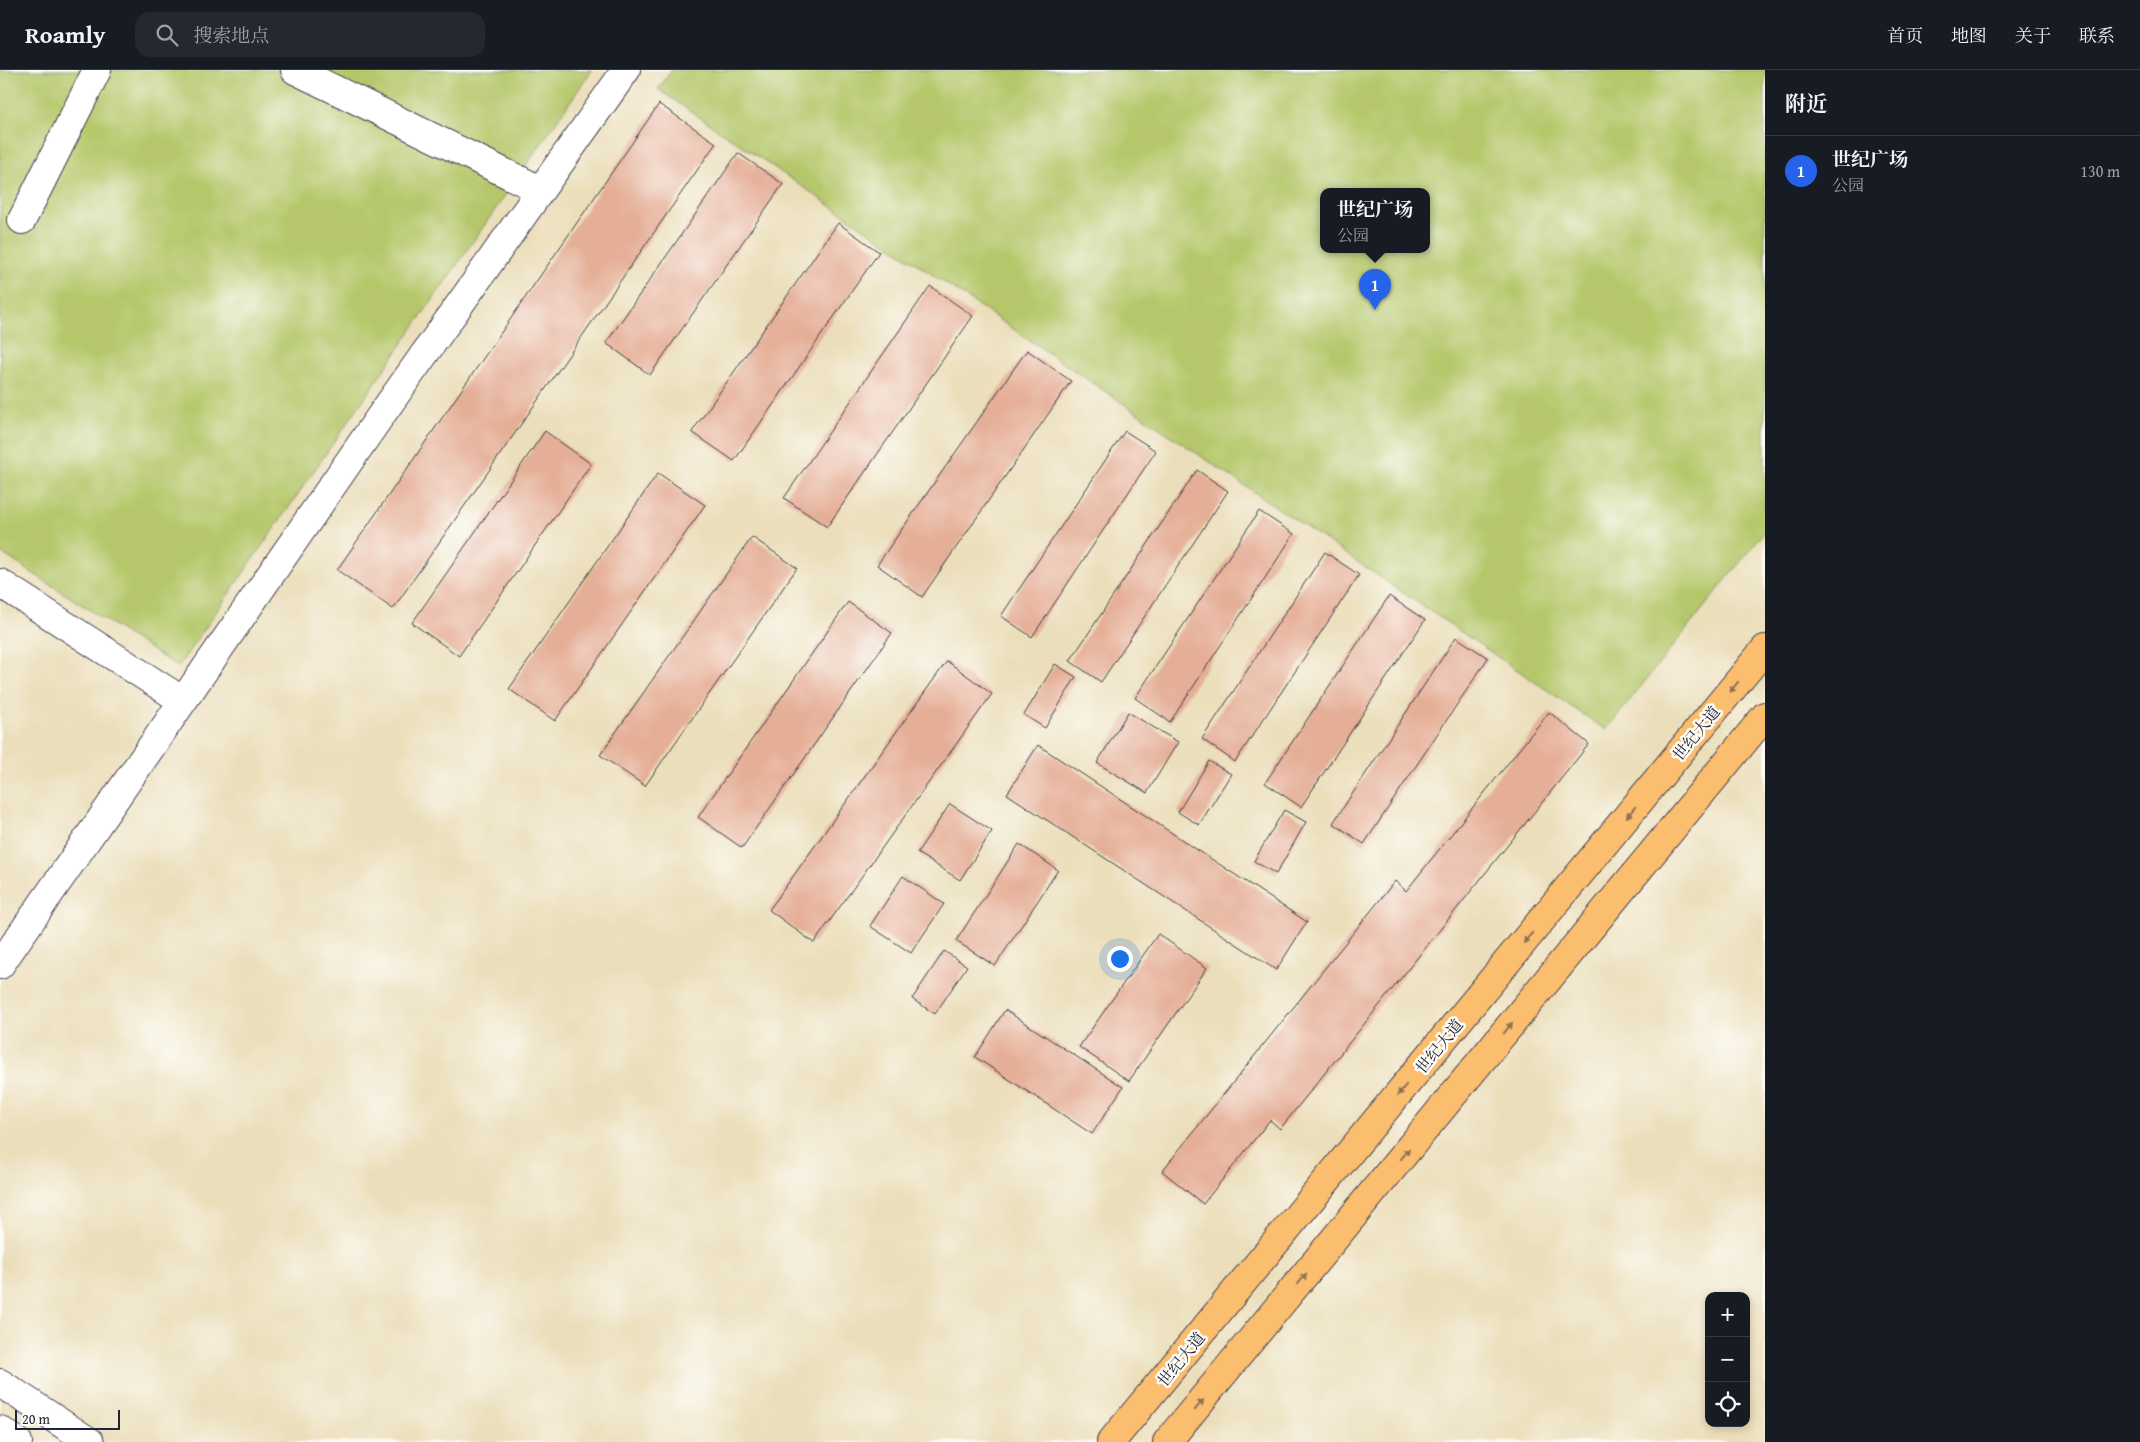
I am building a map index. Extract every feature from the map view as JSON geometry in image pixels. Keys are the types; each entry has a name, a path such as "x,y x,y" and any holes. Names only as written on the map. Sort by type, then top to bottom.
{"main road":[{"name":"世纪大道","path":"1111,1442 1765,649"},
{"path":"1168,1442 1765,716"}],"street":[{"path":"22,220 97,70"},
{"path":"296,70 540,190"},
{"path":"0,966 540,190 626,70"},
{"path":"0,583 183,701"},
{"path":"0,1384 90,1442"},
{"path":"0,1430 18,1442"}],"green space":[{"path":"0,70 592,70 178,667 0,552"},
{"path":"672,70 1765,70 1765,531 1606,730 658,89"}],"building":[{"path":"659,104 716,143 393,609 337,570"},
{"path":"738,153 783,184 650,375 606,343"},
{"path":"838,223 879,252 734,461 692,432"},
{"path":"930,286 973,316 827,527 784,498"},
{"path":"1027,350 1071,381 922,597 877,565"},
{"path":"545,431 591,464 459,656 412,623"},
{"path":"1125,431 1156,451 1032,637 1001,616"},
{"path":"1197,470 1228,491 1101,682 1070,661"},
{"path":"658,473 705,505 555,721 509,689"},
{"path":"1259,511 1294,534 1170,722 1135,698"},
{"path":"752,537 797,568 645,786 600,755"},
{"path":"1325,552 1359,575 1235,762 1202,739"},
{"path":"1389,596 1425,620 1301,807 1265,783"},
{"path":"848,602 892,633 742,848 698,817"},
{"path":"1456,637 1488,658 1364,844 1333,823"},
{"path":"947,661 992,694 814,943 769,910"},
{"path":"1055,664 1076,677 1045,728 1024,715"},
{"path":"1128,712 1178,742 1147,793 1097,763"},
{"path":"1549,712 1589,744 1280,1129 1270,1120 1203,1204 1162,1171 1395,881 1406,891"},
{"path":"1038,745 1307,922 1276,970 1007,794"},
{"path":"1209,761 1231,774 1199,825 1178,812"},
{"path":"950,804 992,831 960,880 917,853"},
{"path":"1284,810 1306,822 1276,874 1254,861"},
{"path":"1019,844 1058,870 995,966 956,941"},
{"path":"903,876 944,904 911,953 870,926"},
{"path":"1158,934 1207,968 1129,1081 1079,1047"},
{"path":"944,951 967,966 935,1014 912,999"},
{"path":"1005,1010 1123,1087 1092,1134 975,1057"}],"place":[{"name":"世纪广场","path":"1375,310"}]}
